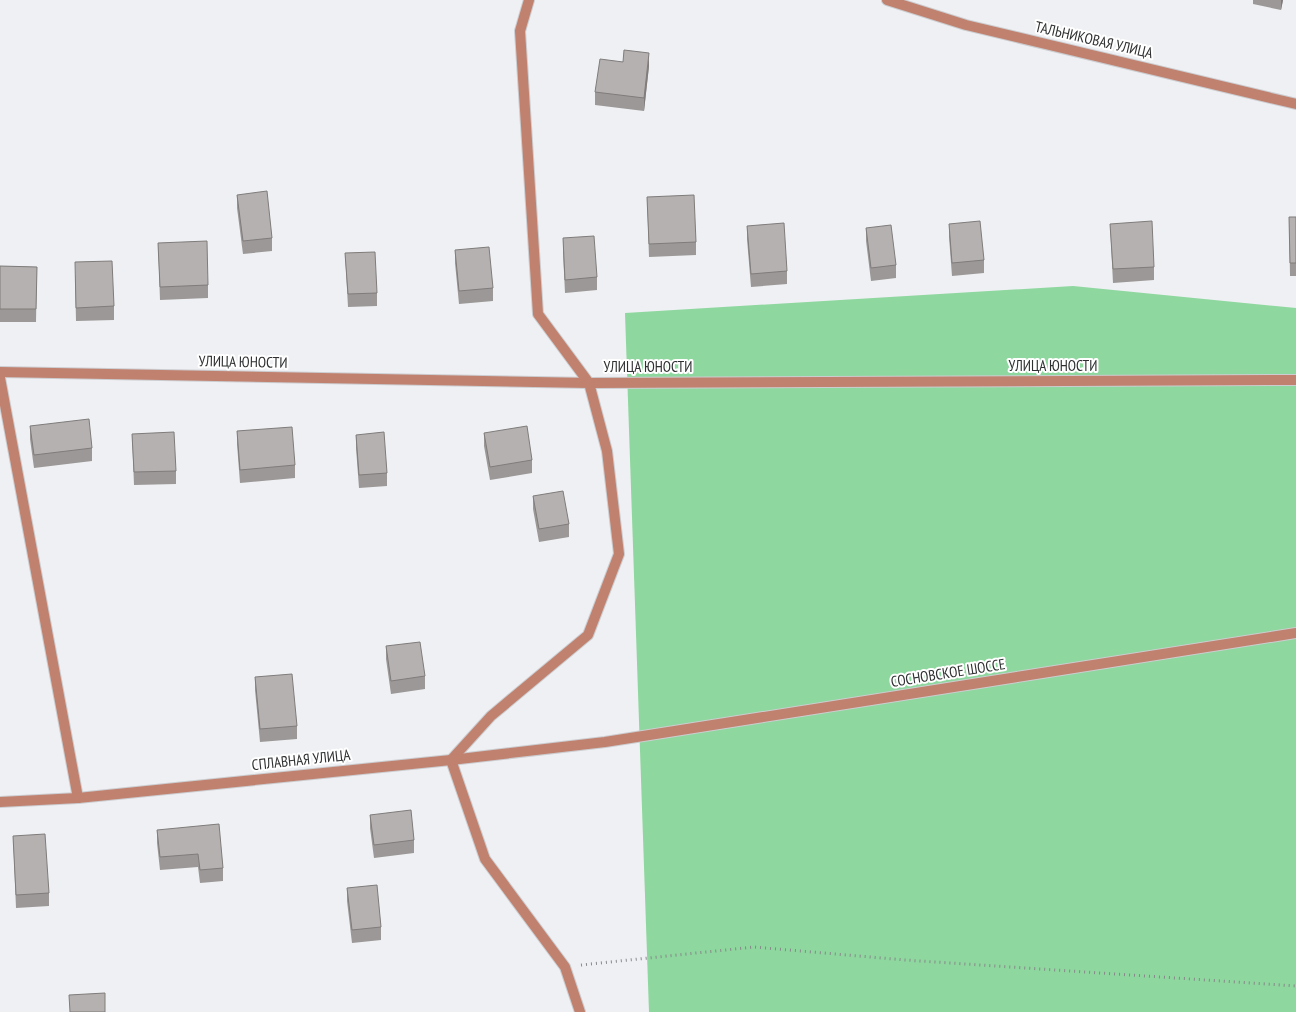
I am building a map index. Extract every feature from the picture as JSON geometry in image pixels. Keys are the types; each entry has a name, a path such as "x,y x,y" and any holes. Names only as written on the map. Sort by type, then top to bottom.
{"street":[{"path":"529,0 520,31 538,314 589,383 607,451 620,554 588,634 491,716 451,760 485,859 565,967 580,1012"},
{"name":"ТАЛЬНИКОВАЯ УЛИЦА","path":"887,0 966,25 1296,104"},
{"name":"УЛИЦА ЮНОСТИ","path":"0,372 589,383 1296,380"},
{"path":"0,378 78,798"},
{"name":"СОСНОВСКОЕ ШОССЕ","path":"605,742 1296,633"},
{"name":"СПЛАВНАЯ УЛИЦА","path":"0,802 78,798 451,760 605,742"}],"path":[{"path":"565,967 754,947 905,960 1296,986"}],"green space":[{"path":"1073,286 1296,308 1296,1012 649,1012 625,313"}],"building":[{"path":"624,50 649,53 644,98 595,92 600,59 623,62"},
{"path":"267,191 272,238 243,241 237,195"},
{"path":"694,195 696,242 649,244 647,197"},
{"path":"1289,217 1296,217 1296,263 1290,263"},
{"path":"980,221 984,260 952,263 949,224"},
{"path":"1152,221 1154,267 1113,269 1110,224"},
{"path":"784,223 787,271 751,274 747,226"},
{"path":"891,225 896,265 871,268 866,228"},
{"path":"594,236 597,277 565,280 563,238"},
{"path":"207,241 208,285 160,287 158,243"},
{"path":"489,247 493,288 459,291 455,250"},
{"path":"375,252 377,293 348,294 345,253"},
{"path":"112,261 114,306 76,308 75,262"},
{"path":"0,266 37,267 36,309 0,309"},
{"path":"89,419 92,448 34,455 30,426"},
{"path":"527,426 532,460 490,467 484,433"},
{"path":"292,427 295,465 240,470 237,431"},
{"path":"174,432 176,471 134,472 132,434"},
{"path":"384,432 387,473 359,475 356,435"},
{"path":"563,491 569,524 539,529 533,496"},
{"path":"420,642 425,676 391,681 386,646"},
{"path":"292,674 297,726 260,729 255,677"},
{"path":"411,810 414,840 374,845 370,815"},
{"path":"219,824 223,868 200,870 198,854 160,857 157,830"},
{"path":"45,834 49,893 16,895 13,836"},
{"path":"377,885 381,927 352,930 347,888"},
{"path":"105,993 105,1012 70,1012 69,995"}]}
